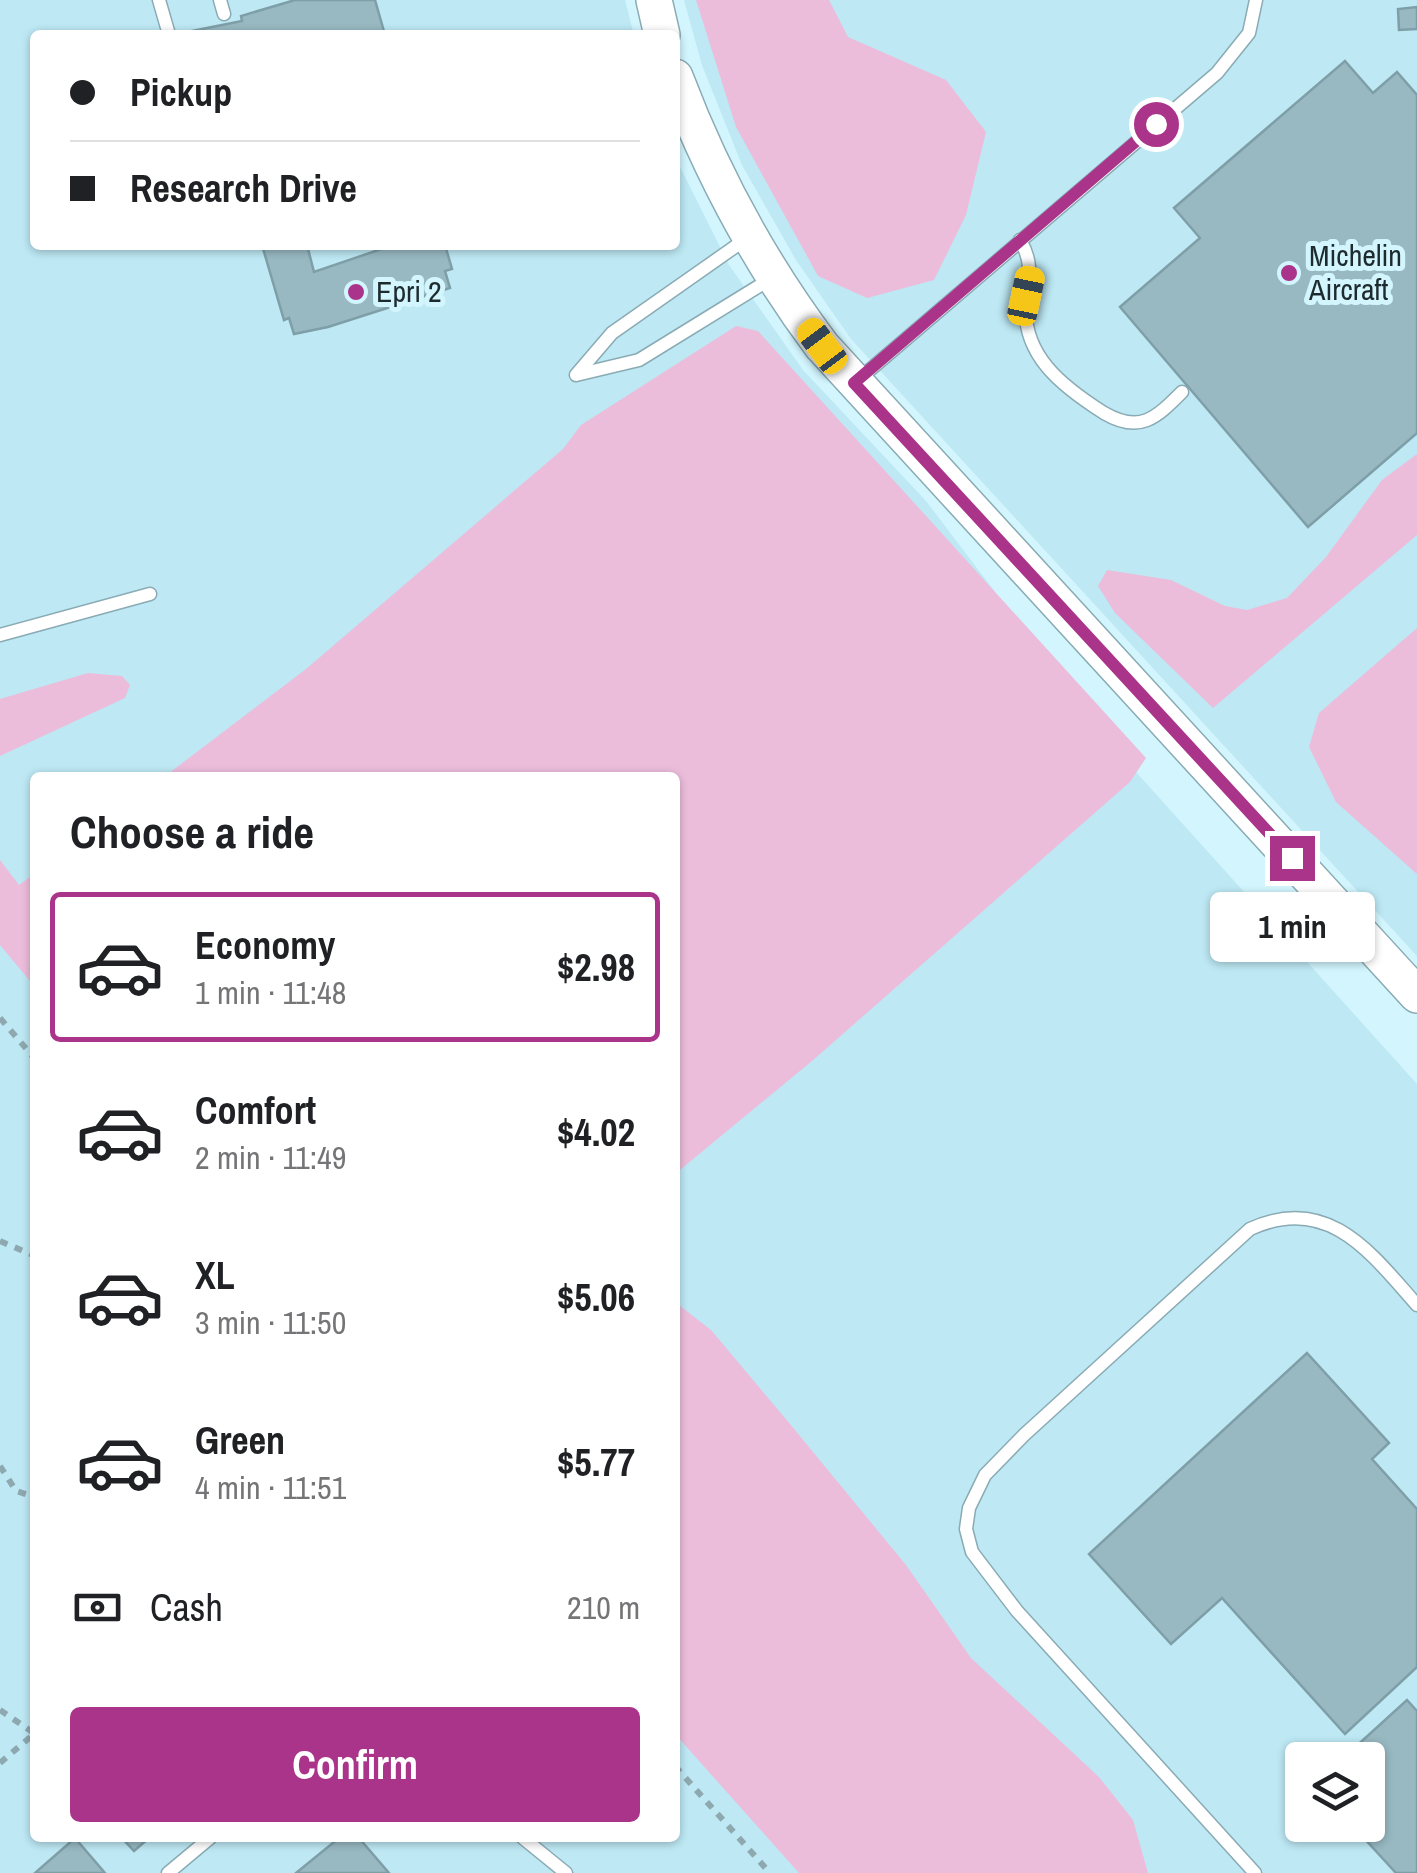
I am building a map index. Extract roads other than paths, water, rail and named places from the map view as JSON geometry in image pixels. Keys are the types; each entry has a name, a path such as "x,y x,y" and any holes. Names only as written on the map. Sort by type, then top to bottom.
{"street":[{"path":"654,0 661,30"},
{"path":"680,90 706,156 748,238 772,278 854,383 1417,995"}],"lane":[{"path":"159,0 168,30"},
{"path":"854,383 1224,65 1249,34 1256,0"},
{"path":"748,238 612,333 576,375 639,360 772,278"},
{"path":"1020,240 1030,263 1027,322 1034,346 1060,386 1116,420 1140,425 1152,422 1182,392"},
{"path":"0,635 150,594"},
{"path":"1254,1873 1018,1611 972,1552 966,1528 969,1508 985,1476 1024,1435 1250,1229 1285,1220 1340,1226 1369,1250 1417,1306"},
{"path":"168,1873 205,1842"},
{"path":"528,1842 566,1873"},
{"path":"538,1873 552,1861"}],"place":[{"name":"Michelin Aircraft","path":"1289,273"},
{"name":"Epri 2","path":"356,292"}]}
